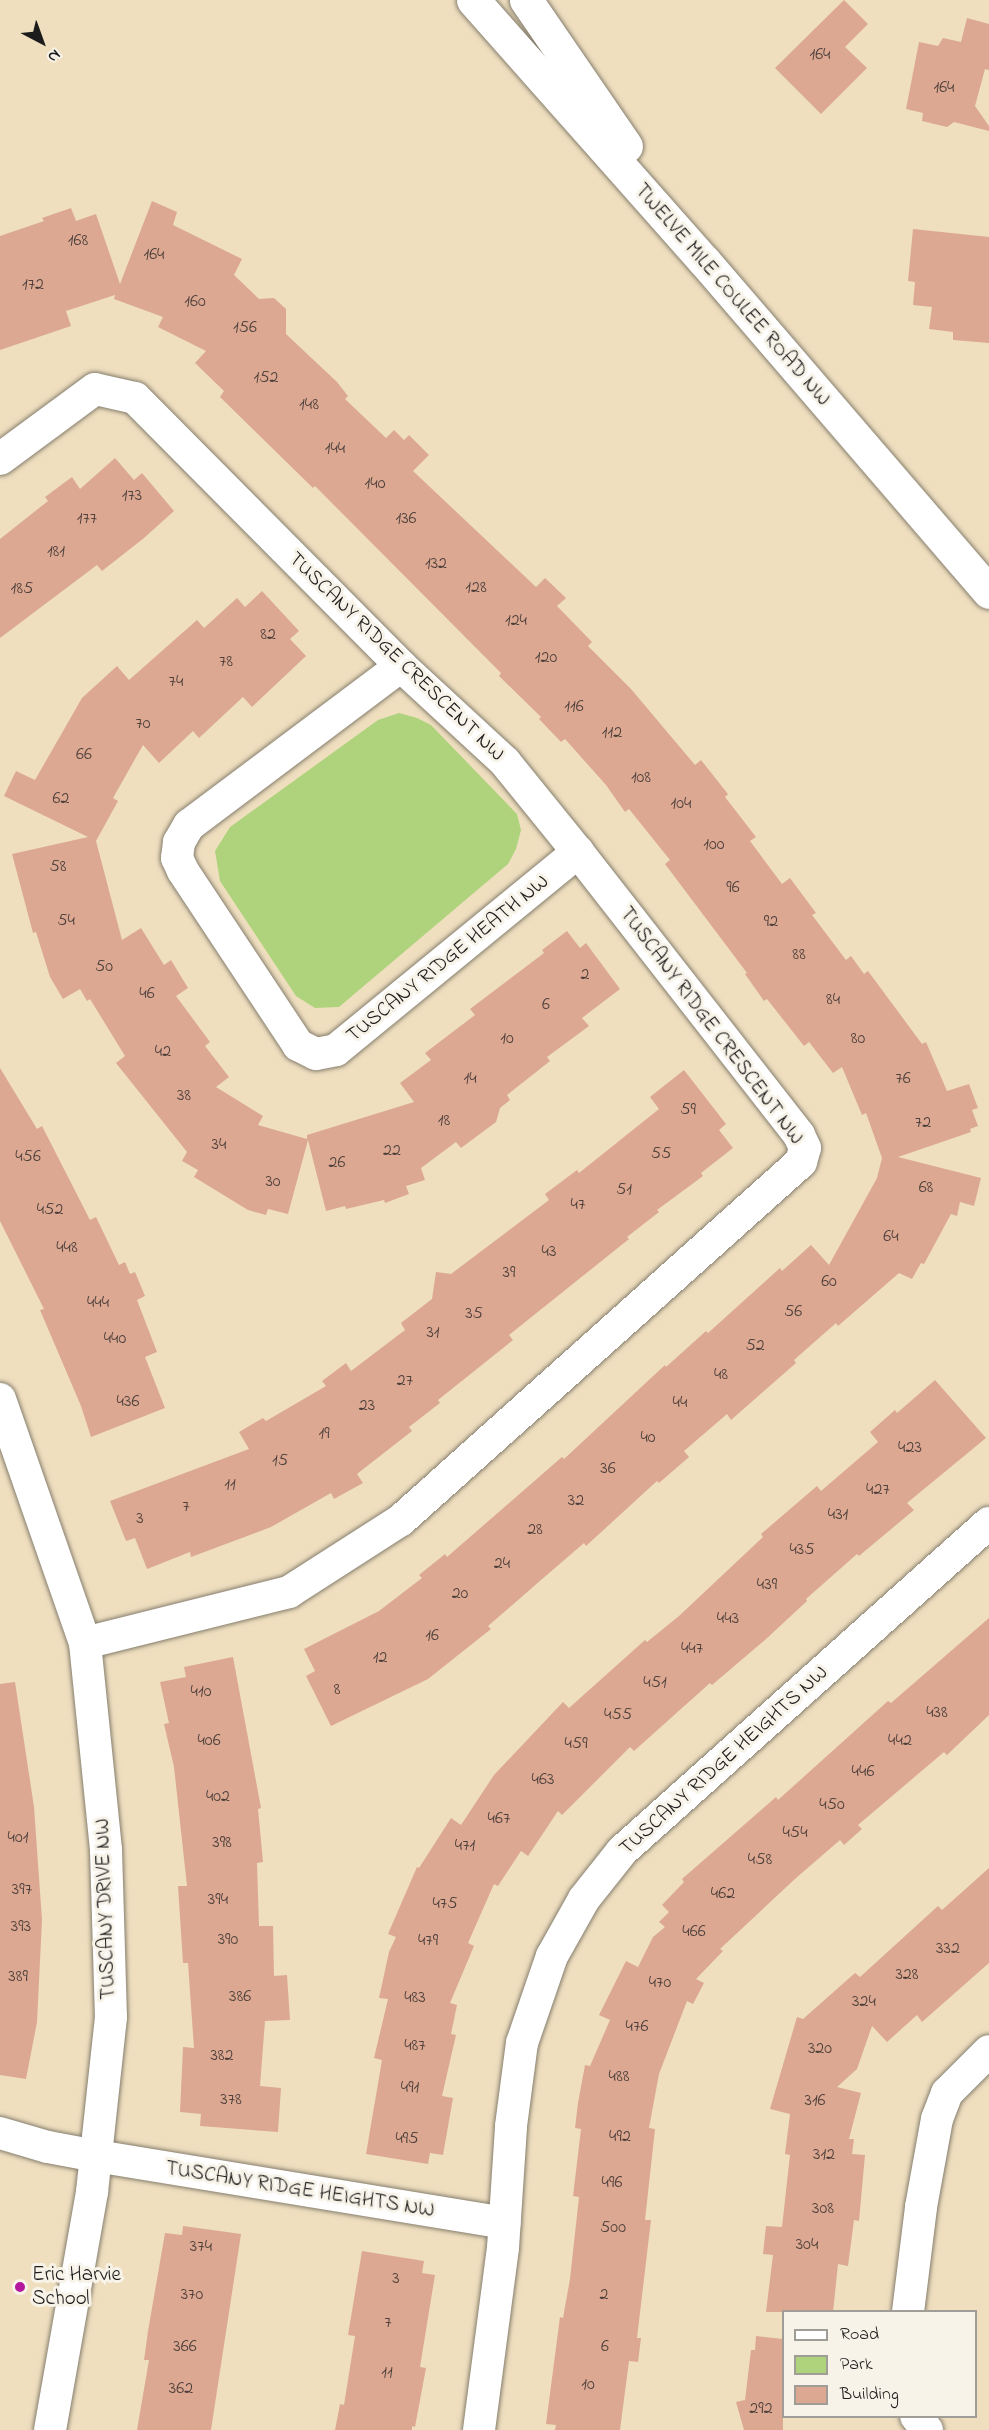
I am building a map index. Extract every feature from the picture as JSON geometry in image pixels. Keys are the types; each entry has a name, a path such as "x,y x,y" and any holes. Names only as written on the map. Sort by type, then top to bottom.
{"street":[{"name":"TWELVE MILE COULEE ROAD NW","path":"473,0 705,262 989,592"},
{"path":"526,0 705,262"},
{"name":"TUSCANY RIDGE CRESCENT NW","path":"0,459 95,389 135,398 401,666 505,762 799,1135 805,1148 801,1162 401,1520 289,1592 85,1643"},
{"name":"TUSCANY RIDGE HEATH NW","path":"401,666 189,825 179,842 177,858 183,871 298,1045 316,1054 336,1050 578,852"},
{"name":"TUSCANY DRIVE NW","path":"0,1399 85,1643 106,1850 111,2017 92,2192 50,2430"},
{"name":"TUSCANY RIDGE HEIGHTS NW","path":"479,2430 505,2223 511,2126 522,2043 552,1956 584,1899 622,1851 659,1815 989,1523"},
{"path":"908,2310 921,2207 937,2119 947,2093 989,2051"},
{"name":"TUSCANY RIDGE HEIGHTS NW","path":"0,2133 48,2147 96,2156 505,2223"},
{"path":"918,2418 927,2430"}],"green space":[{"path":"399,713 431,725 517,814 521,830 516,849 508,864 339,1007 315,1008 296,996 220,881 215,851 230,827 378,720"}],"building":[{"path":"844,0 868,24 845,47 867,68 821,114 775,68"},
{"path":"967,18 989,24 989,70 985,69 975,106 989,126 989,131 954,122 947,127 922,121 923,113 906,109 919,42 938,46 943,38 961,42"},
{"path":"152,201 177,212 173,225 242,259 234,275 259,299 274,298 286,309 286,334 337,382 348,396 345,399 386,438 394,430 404,440 409,435 429,455 413,471 536,587 545,578 566,598 557,606 592,642 588,646 631,689 695,765 701,760 728,794 725,797 756,837 750,841 782,884 790,878 816,913 812,915 846,960 851,956 864,974 868,971 922,1044 926,1042 947,1091 969,1084 978,1108 972,1110 978,1126 970,1129 971,1132 898,1157 981,1178 974,1206 960,1202 957,1216 951,1214 924,1264 921,1263 912,1279 899,1273 838,1326 836,1323 794,1360 796,1363 731,1420 727,1414 684,1451 689,1457 659,1483 657,1481 586,1546 584,1543 488,1626 491,1629 428,1679 331,1726 306,1676 315,1671 304,1649 379,1611 422,1578 419,1575 445,1554 447,1557 562,1457 564,1459 665,1365 666,1367 706,1331 708,1333 780,1268 782,1271 811,1245 829,1265 877,1178 882,1158 866,1113 862,1115 842,1067 833,1073 809,1042 804,1046 767,999 764,1001 745,974 747,973 665,864 670,860 629,809 625,812 606,785 565,739 561,742 539,719 541,717 499,676 501,673 315,486 313,488 220,397 224,391 195,363 206,351 158,327 163,317 114,299 115,295 66,311 71,326 0,350 0,236 44,221 42,218 71,208 76,221 96,214 120,284"},
{"path":"913,229 989,237 989,343 953,340 953,332 929,329 932,307 913,305 915,282 908,281"},
{"path":"115,458 134,480 142,473 174,511 102,571 97,565 0,638 0,539 48,501 45,497 72,477 80,489"},
{"path":"262,591 299,631 290,639 306,656 252,707 243,697 199,738 193,731 159,763 143,745 113,798 118,801 96,841 122,940 141,928 164,965 171,960 188,988 176,996 210,1042 205,1046 229,1077 216,1087 263,1116 258,1125 307,1139 307,1135 414,1102 400,1083 431,1060 425,1053 475,1015 470,1009 544,953 542,950 567,931 580,948 586,943 620,989 582,1018 589,1026 547,1057 550,1061 507,1095 510,1100 500,1108 496,1122 461,1148 456,1142 421,1168 425,1180 406,1186 409,1194 385,1203 384,1200 326,1211 308,1140 288,1214 268,1209 266,1215 248,1210 194,1177 198,1170 182,1161 187,1152 116,1063 125,1056 90,999 87,1001 80,989 63,999 50,977 36,932 33,933 12,854 88,837 4,796 16,771 35,780 82,698 117,666 129,680 197,620 204,628 237,598 245,607"},
{"path":"0,1068 37,1129 42,1126 90,1220 96,1217 119,1265 125,1262 130,1274 135,1272 145,1296 137,1300 157,1352 145,1357 165,1408 91,1437 81,1406 40,1310 44,1309 0,1221"},
{"path":"684,1070 726,1124 719,1130 733,1148 701,1173 703,1176 657,1210 659,1212 627,1237 629,1239 509,1335 513,1340 438,1400 440,1403 409,1427 412,1431 357,1474 363,1483 334,1499 331,1493 271,1527 191,1557 190,1552 147,1569 135,1538 126,1541 110,1501 249,1449 239,1432 263,1418 266,1421 326,1386 322,1381 346,1363 351,1371 405,1330 401,1323 432,1299 436,1272 451,1274 549,1200 545,1194 577,1170 579,1173 659,1109 650,1097"},
{"path":"935,1380 986,1438 907,1503 914,1510 859,1556 857,1554 806,1599 807,1601 765,1640 712,1685 710,1683 634,1751 630,1747 562,1815 558,1811 528,1856 521,1851 498,1886 494,1884 468,1943 474,1946 450,2003 457,2005 451,2034 456,2035 442,2096 453,2098 443,2155 430,2153 428,2164 366,2154 382,2060 374,2058 388,1999 379,1998 389,1952 396,1937 388,1934 417,1867 419,1868 451,1818 461,1825 494,1775 563,1702 569,1708 645,1640 647,1642 679,1616 763,1537 761,1534 817,1486 821,1491 878,1442 870,1432 895,1410 897,1413"},
{"path":"989,1618 989,1715 947,1755 944,1752 858,1825 862,1829 844,1845 840,1840 796,1878 720,1949 723,1951 696,1979 704,1983 693,2004 687,2001 659,2074 649,2128 655,2129 645,2220 651,2220 637,2338 641,2338 638,2362 629,2361 620,2430 555,2430 556,2425 546,2424 560,2317 563,2318 570,2279 579,2197 573,2196 581,2129 575,2128 578,2103 585,2065 590,2066 610,2020 599,2015 626,1961 638,1967 653,1937 665,1927 659,1922 669,1912 662,1905 684,1882 682,1879 776,1797 778,1800 888,1701 891,1703"},
{"path":"233,1657 261,1808 258,1809 263,1862 257,1863 259,1926 273,1926 274,1976 287,1975 290,2020 265,2021 260,2086 281,2088 278,2132 200,2126 201,2114 180,2112 183,2047 194,2048 188,1963 183,1963 178,1886 187,1886 174,1767 164,1724 169,1723 160,1682 186,1677 184,1667"},
{"path":"15,1682 34,1807 42,1920 37,2022 26,2079 0,2075 0,1684"},
{"path":"989,1868 989,1963 922,2022 917,2015 887,2042 872,2026 857,2069 837,2087 861,2093 849,2139 854,2139 852,2154 865,2155 859,2221 854,2220 848,2266 838,2264 833,2310 766,2312 773,2255 763,2254 766,2226 782,2227 790,2155 785,2154 790,2114 770,2109 797,2017 803,2019 855,1973 860,1977 938,1906 942,1910"},
{"path":"183,2226 241,2234 211,2430 137,2430 149,2360 144,2360 148,2331 165,2233 182,2235"},
{"path":"362,2251 424,2261 422,2273 435,2275 420,2367 426,2368 415,2427 412,2426 412,2430 335,2430 340,2404 344,2405 355,2336 348,2335"},
{"path":"756,2336 782,2339 783,2430 744,2430 736,2402 745,2400 751,2350 755,2350"}],"place":[{"name":"Eric Harvie School","path":"20,2287"}]}
